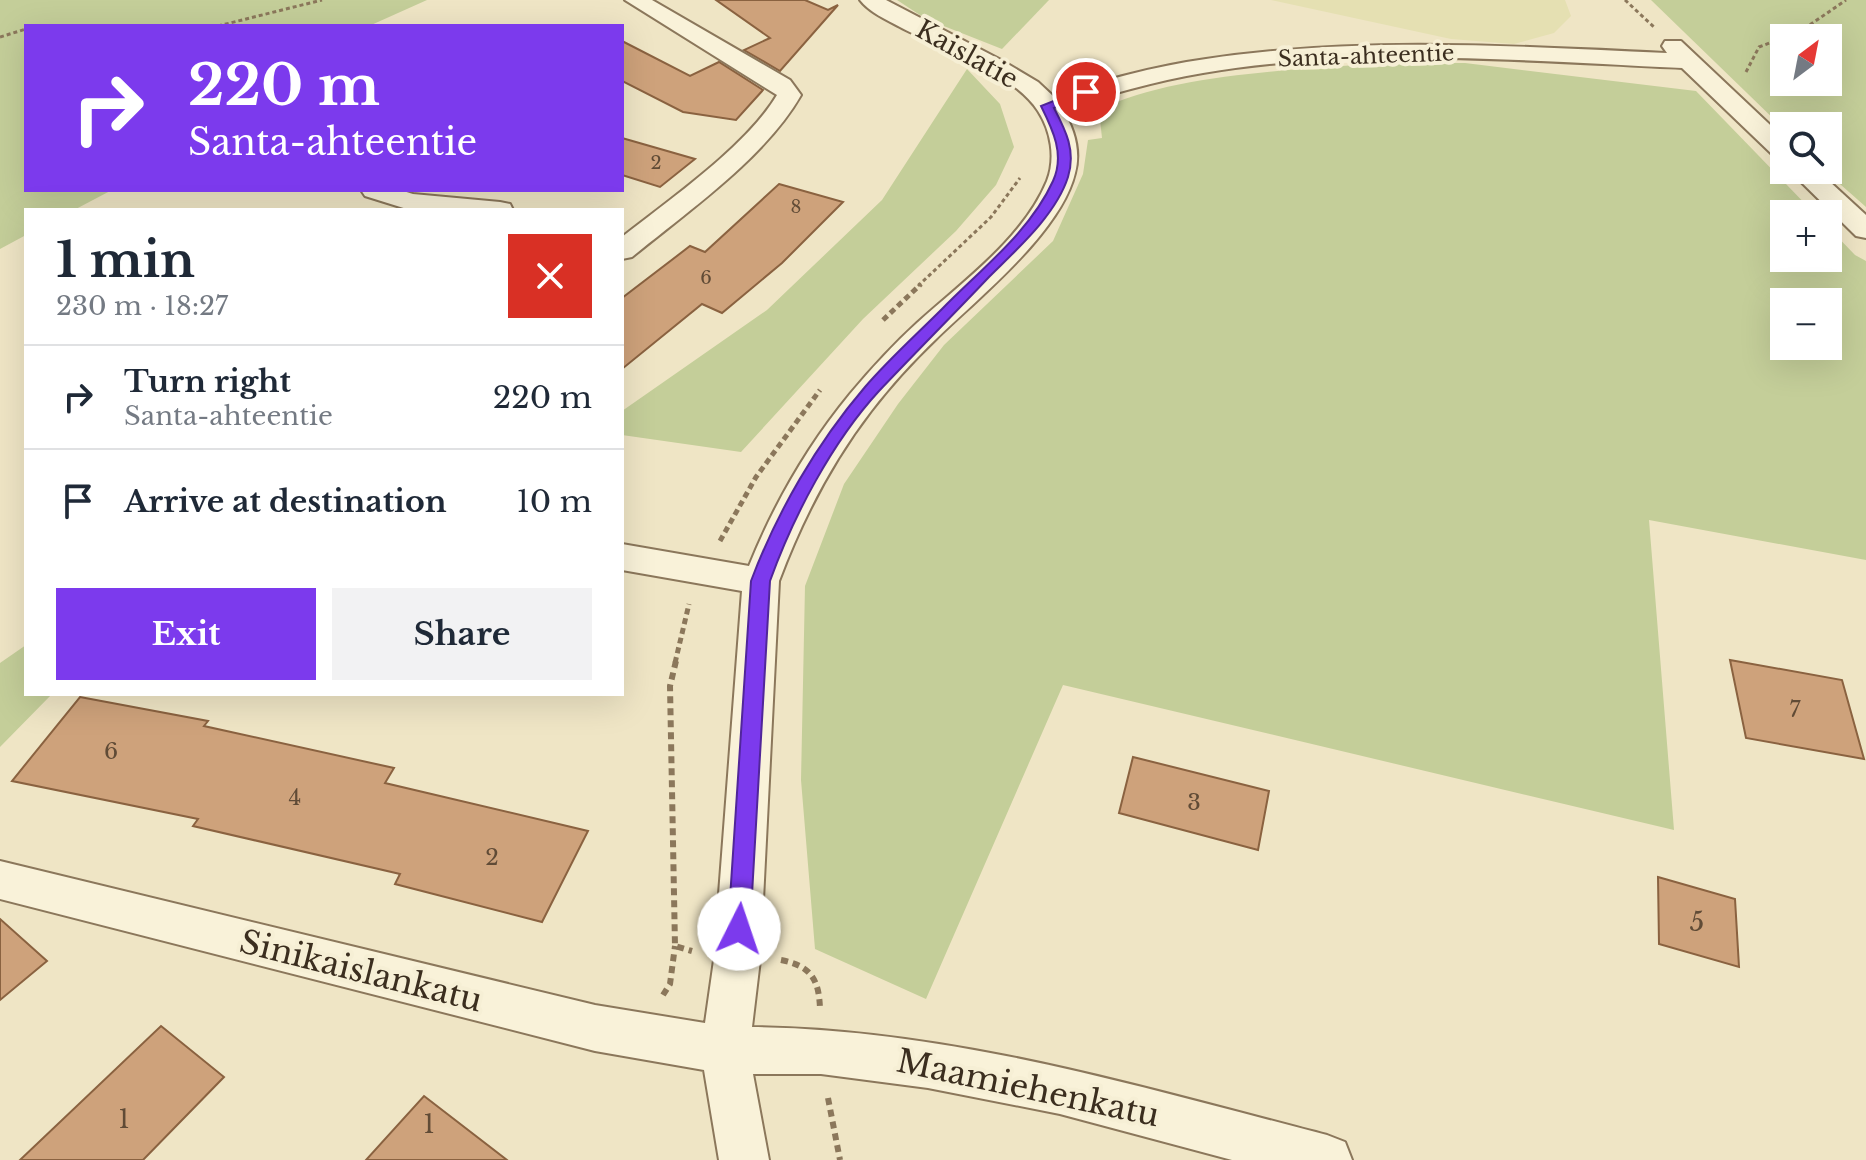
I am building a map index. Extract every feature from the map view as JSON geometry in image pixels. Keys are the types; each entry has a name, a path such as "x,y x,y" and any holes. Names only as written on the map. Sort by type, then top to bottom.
{"street":[{"path":"624,249 674,210 760,132 786,105 789,95 782,85 636,0"},
{"name":"Kaislatie","path":"744,1160 725,1050 737,960 761,581 778,532 802,490 870,391 1011,249 1061,180 1065,158 1061,134 1038,94 989,61 871,0"},
{"path":"1672,44 1770,138"},
{"name":"Santa-ahteentie","path":"1047,106 1086,92 1150,77 1322,54 1421,50 1691,61"},
{"path":"1817,184 1866,230"},
{"path":"380,192 410,202 478,208"},
{"path":"624,557 761,581"},
{"name":"Sinikaislankatu","path":"0,880 595,1028 725,1050"},
{"name":"Maamiehenkatu","path":"725,1050 821,1051 928,1064 1060,1090 1327,1160"}],"path":[{"path":"226,24 322,0"},
{"path":"1625,0 1672,44"},
{"path":"1731,99 1759,47 1801,31 1846,0"},
{"path":"0,37 24,30"}],"shaded area":[{"path":"1271,0 1565,0 1571,16 1554,33 1514,44 1451,39"}],"green space":[{"path":"0,0 427,0 373,24 24,24 24,192 108,192 78,208 24,208 24,236 0,249"},
{"path":"897,0 1049,0 1002,49 926,19"},
{"path":"1651,0 1866,0 1866,207 1840,184 1842,112 1770,112 1770,115"},
{"path":"1381,63 1465,63 1696,91 1770,167 1770,184 1786,184 1801,200 1770,200 1770,272 1842,272 1842,242 1866,261 1866,560 1649,520 1674,830 1063,685 926,999 815,949 801,780 805,586 844,484 898,404 944,345 1053,241 1083,174 1088,140 1102,138 1099,110 1162,88 1275,71"},
{"path":"967,69 1000,104 1014,147 996,185 956,231 863,319 741,452 624,435 624,410 767,310 882,200"},
{"path":"24,646 24,696 50,696 0,747 0,663"}],"building":[{"path":"716,0 805,0 828,10 838,5 780,71 744,50 770,38"},
{"path":"624,42 690,76 719,62 763,90 736,120 683,112 624,82"},
{"path":"624,139 695,159 660,187 624,176"},
{"path":"779,184 843,202 782,263 722,313 702,304 624,367 624,296 690,246 705,252"},
{"path":"1730,660 1842,680 1864,759 1746,738"},
{"path":"80,697 208,721 204,726 394,768 385,783 588,831 542,922 395,884 400,874 193,826 198,819 12,781"},
{"path":"1133,757 1269,791 1258,850 1119,813"},
{"path":"1658,877 1735,899 1739,967 1659,944"},
{"path":"0,919 47,961 0,1000"},
{"path":"161,1026 224,1077 143,1160 20,1160"},
{"path":"424,1096 507,1160 366,1160"}],"route":[{"path":"739,929 761,581 778,532 835,438 870,391 1034,223 1061,180 1065,158 1061,134 1047,106 1086,92"}]}
